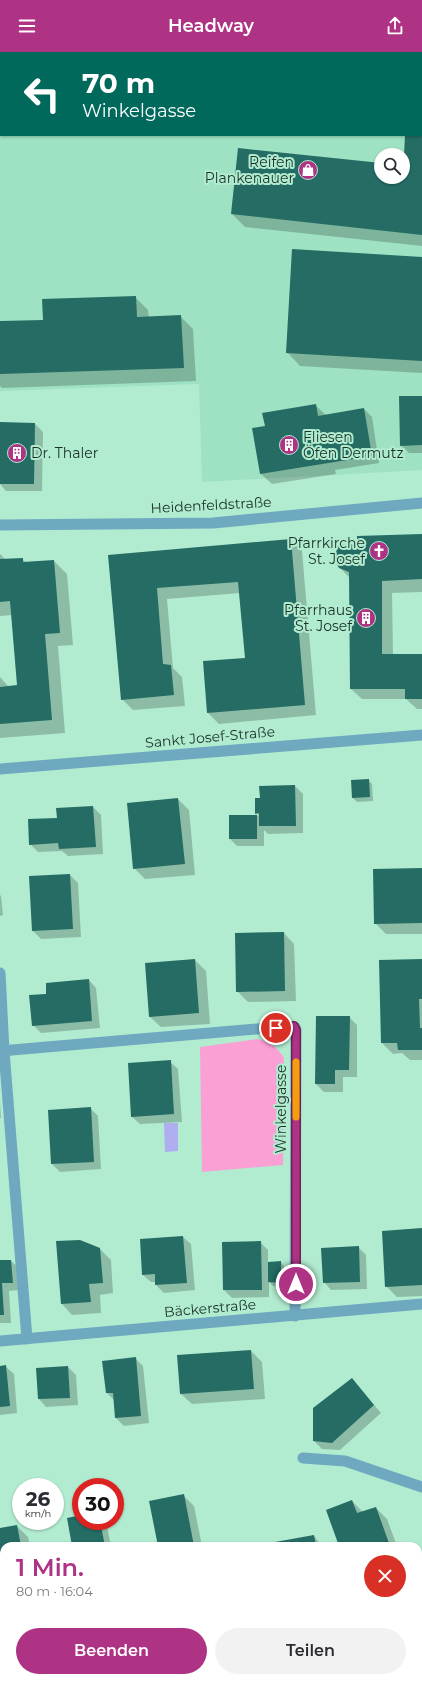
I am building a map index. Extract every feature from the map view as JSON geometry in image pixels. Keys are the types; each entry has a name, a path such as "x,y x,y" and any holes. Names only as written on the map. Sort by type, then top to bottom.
{"street":[{"name":"Heidenfeldstraße","path":"0,525 214,523 422,503"},
{"name":"Sankt Josef-Straße","path":"0,769 422,735"},
{"path":"0,973 2,1051 27,1339"},
{"name":"Winkelgasse","path":"2,1051 295,1027 295,1316"},
{"name":"Bäckerstraße","path":"0,1341 422,1304"},
{"path":"303,1458 345,1461 422,1487"}],"shaded area":[{"path":"0,136 422,136 422,470 202,482 199,384 0,391"},
{"path":"257,1039 266,1041 273,1045 284,1058 283,1165 202,1172 200,1047"}],"water":[{"path":"164,1123 178,1123 178,1151 165,1152"}],"building":[{"name":"Reifen Plankenauer","path":"405,136 422,136 422,235 231,214 238,148 374,162 374,184 410,184 410,148 404,148"},
{"path":"292,249 422,257 422,361 286,353"},
{"path":"136,296 137,317 181,315 184,368 0,374 0,321 43,320 42,299"},
{"path":"399,396 422,396 422,445 400,446"},
{"name":"Fliesen Öfen Dermutz","path":"316,404 318,416 364,408 372,456 260,474 252,428 265,426 262,413"},
{"name":"Dr. Thaler","path":"0,422 35,423 34,484 0,484"},
{"path":"422,534 422,579 382,581 382,654 422,654 422,699 405,699 405,689 350,689 349,572 339,568 333,558 339,545 357,544 357,536"},
{"path":"291,539 305,705 207,713 203,661 245,658 238,582 157,588 163,664 171,665 174,695 121,700 108,555"},
{"path":"23,558 23,562 54,560 60,633 45,634 52,720 0,724 0,687 17,685 10,601 0,602 0,559"},
{"path":"369,779 370,797 352,798 351,780"},
{"path":"295,785 296,826 259,826 259,813 255,814 255,798 260,798 259,786"},
{"path":"178,798 185,864 133,869 127,803"},
{"path":"93,806 96,847 59,849 58,843 29,845 28,819 57,818 56,808"},
{"path":"229,815 257,815 257,839 229,839"},
{"path":"422,868 422,923 374,924 373,869"},
{"path":"70,874 73,929 32,931 29,876"},
{"path":"284,932 285,991 236,992 235,933"},
{"path":"195,959 199,1013 149,1017 145,963"},
{"path":"422,959 422,999 419,999 420,1028 422,1028 422,1050 398,1050 397,1043 381,1043 379,960"},
{"path":"89,979 92,1021 32,1026 29,995 46,994 46,983"},
{"path":"316,1016 350,1016 349,1070 335,1070 335,1084 315,1084"},
{"path":"171,1060 174,1114 131,1117 128,1063"},
{"path":"91,1107 94,1162 51,1164 48,1110"},
{"path":"422,1228 422,1285 385,1287 382,1231"},
{"path":"183,1236 187,1283 155,1285 155,1274 142,1275 140,1239"},
{"path":"80,1240 100,1248 103,1283 89,1284 91,1302 61,1304 56,1241"},
{"path":"261,1241 262,1290 223,1290 222,1242"},
{"path":"359,1246 360,1282 323,1283 321,1248"},
{"path":"0,1260 11,1260 13,1283 2,1283 4,1315 0,1315"},
{"path":"281,1261 281,1283 268,1282 268,1262"},
{"path":"251,1350 254,1389 180,1394 177,1355"},
{"path":"136,1357 141,1416 115,1418 113,1393 106,1393 102,1361"},
{"path":"6,1365 10,1406 0,1407 0,1366"},
{"path":"68,1366 70,1398 38,1399 36,1368"},
{"path":"352,1378 374,1405 332,1443 313,1441 313,1408"},
{"path":"184,1494 193,1542 157,1542 149,1501"},
{"path":"352,1500 357,1513 376,1507 389,1542 338,1542 326,1510"},
{"path":"72,1517 72,1530 102,1530 104,1542 71,1542 67,1518"},
{"path":"12,1526 12,1530 18,1530 20,1542 0,1542 0,1528"},
{"path":"314,1535 315,1542 275,1542"}],"slow traffic":[{"path":"296,1062 296,1117"}],"place":[{"name":"Reifen Plankenauer","path":"308,170"},
{"name":"Fliesen Öfen Dermutz","path":"289,445"},
{"name":"Dr. Thaler","path":"17,453"},
{"name":"Pfarrkirche St. Josef","path":"379,551"},
{"name":"Pfarrhaus St. Josef","path":"366,618"}],"route":[{"path":"276,1028 294,1026 296,1029 296,1284"}]}
